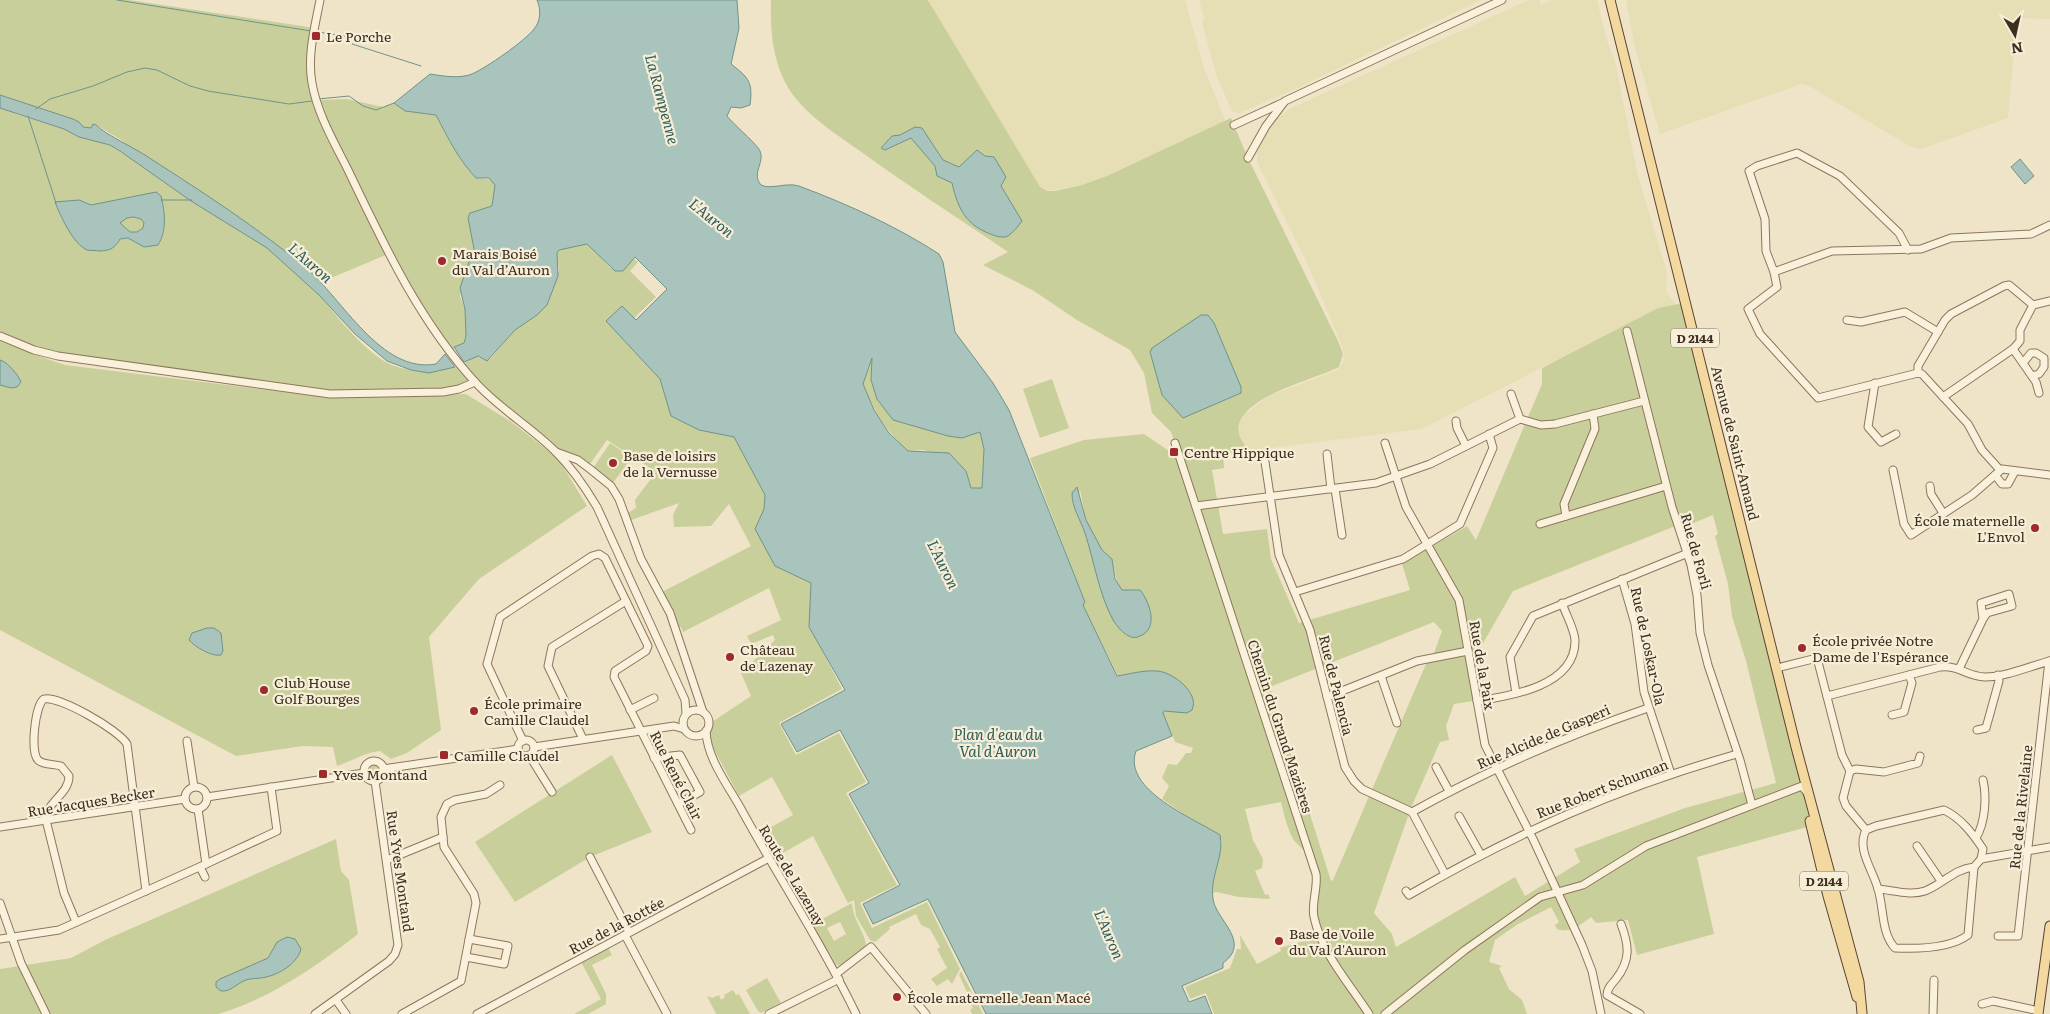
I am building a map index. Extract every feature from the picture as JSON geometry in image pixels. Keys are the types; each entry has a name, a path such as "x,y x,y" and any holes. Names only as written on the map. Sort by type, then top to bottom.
{"main road":[{"name":"Avenue de Saint-Amand","path":"1610,0 1809,795 1832,895 1860,988 1861,1014"},
{"name":"Avenue de Saint-Amand","path":"1796,747 1802,786 1824,863"},
{"path":"2039,1013 2050,926"}],"street":[{"path":"320,0 310,62 312,82 319,110 388,254 414,300 460,365 501,408 556,452 572,470 597,507 685,700 684,729"},
{"path":"1234,125 1502,0"},
{"path":"1248,158 1266,126 1285,102"},
{"path":"1908,250 1899,233 1840,176 1797,152 1757,166 1749,171 1765,219 1766,250 1777,287 1748,309 1760,334 1818,398 1918,373 1922,374 1968,424 2002,484 2008,484 2015,471"},
{"path":"1774,272 1832,251 1921,249 1952,238 2031,234 2050,225"},
{"path":"1918,373 1918,366 1945,320 1952,314 2009,285 2034,305"},
{"path":"1943,397 2013,349 2020,341 2020,330 2034,305 2050,301"},
{"path":"1847,320 1861,322 1905,312 1938,332"},
{"name":"Rue de Forli","path":"1627,331 1666,486 1688,553 1697,596 1702,641 1752,805"},
{"path":"0,336 34,350 58,356 330,394 443,392 459,389 475,382"},
{"path":"2013,349 2032,376 2039,393"},
{"path":"2023,363 2028,355 2031,354 2036,353 2044,358 2044,367 2039,374 2032,376"},
{"path":"1875,383 1868,427 1881,442 1896,434"},
{"path":"1511,394 1520,419"},
{"path":"1196,506 1376,483 1430,464 1520,419 1547,425 1644,401"},
{"path":"1566,516 1564,504 1596,430 1593,414"},
{"path":"1456,421 1457,428 1466,446"},
{"path":"1295,592 1399,560 1462,521 1494,448 1489,434"},
{"name":"Chemin du Grand Mazières","path":"1175,443 1316,874 1318,887 1313,908 1315,921 1335,963 1352,991 1368,1012 1374,1014"},
{"name":"Rue de la Paix","path":"1385,443 1394,476 1406,507 1459,600 1483,736 1496,769 1529,831 1587,957 1601,1014"},
{"path":"556,452 582,464 611,486 618,498 641,559 670,613 699,710"},
{"path":"1327,454 1342,535"},
{"name":"Rue de Palencia","path":"1265,462 1279,555 1310,630 1348,774 1362,789 1412,812"},
{"path":"572,470 576,465 582,464"},
{"path":"1893,470 1904,524 1910,535 1972,495 1997,473 2015,471 2050,475"},
{"path":"1540,524 1666,486"},
{"path":"1930,486 1931,494 1943,514"},
{"path":"1516,693 1510,657 1533,616 1688,553"},
{"path":"523,741 487,664 500,617 592,556 600,554 605,558 626,601 552,647 548,666 583,739"},
{"name":"Rue de Loskar-Ola","path":"1622,579 1635,624 1641,680 1648,708 1671,774"},
{"path":"1960,669 1987,613 2012,606 2009,594 1981,603 1983,619"},
{"name":"Rue René Clair","path":"626,601 648,646 646,651 614,674 640,731 691,830"},
{"path":"1477,701 1516,693 1554,677 1569,663 1575,640 1562,603"},
{"path":"1327,696 1422,659 1468,651"},
{"path":"1777,668 1817,658 1842,754 1850,771 1843,798 1846,806 1866,830"},
{"path":"1827,696 1953,666 1968,675 1985,677 2050,661"},
{"name":"Rue de la Rivelaine","path":"1998,936 2018,936 2050,661"},
{"path":"1892,715 1904,712 1912,683 1909,675"},
{"path":"1977,730 1986,728 1997,690 1998,675"},
{"path":"1381,676 1396,723"},
{"path":"76,922 64,893 46,820 46,810 68,786 69,781 65,769 55,764 42,763 34,754 38,706 41,701 49,698 58,700 116,732 124,740 132,776 130,782 146,890"},
{"path":"630,710 654,698"},
{"path":"534,746 674,726 696,736 706,731 709,721 699,710 685,700"},
{"name":"Rue Alcide de Gasperi","path":"1412,812 1449,791 1496,769 1598,725 1648,708"},
{"path":"674,726 684,717 699,710"},
{"name":"Route de Lazenay","path":"706,731 708,748"},
{"name":"Route de Lazenay","path":"696,736 708,748 767,859 837,976 856,1014"},
{"path":"187,741 194,787"},
{"path":"523,741 530,741 534,746"},
{"path":"384,769 518,749 523,741"},
{"path":"530,756 534,746"},
{"path":"518,749 522,755 530,756"},
{"name":"Rue Robert Schuman","path":"1406,891 1409,895 1481,855 1598,800 1671,774 1737,754"},
{"path":"654,758 680,755 700,792 678,804"},
{"path":"530,756 552,792"},
{"path":"1850,771 1884,772 1918,763 1920,756"},
{"path":"372,761 379,763 384,769 382,776 375,781 368,780 364,773 364,767 372,761"},
{"path":"1436,767 1449,791"},
{"path":"207,796 364,773"},
{"path":"1976,838 1981,830 1985,800 1983,780"},
{"name":"Rue Yves Montand","path":"315,1014 389,961 395,954 398,945 375,781"},
{"path":"402,1014 461,981 470,939 476,903 474,894 444,847 441,818 447,804 455,800 486,794 500,785"},
{"path":"1385,1014 1465,950 1522,908 1546,895 1583,885 1646,846 1752,805 1802,786 1809,795"},
{"path":"198,809 189,806 185,799 188,790 194,787 203,790 207,796"},
{"path":"0,939 59,930 277,831 271,787"},
{"path":"198,809 203,806 207,796"},
{"name":"Rue Jacques Becker","path":"0,827 185,799"},
{"path":"198,809 205,877"},
{"path":"1944,810 1953,815 1976,838 1983,849 1981,858 1974,867 1968,936 1960,942 1906,949 1895,948 1889,941 1878,889 1864,851 1863,836 1866,830 1933,811 1944,810"},
{"path":"1412,812 1445,874"},
{"path":"1459,816 1481,855"},
{"path":"387,860 443,837"},
{"path":"1917,846 1941,880"},
{"path":"1981,858 2050,847"},
{"path":"590,857 667,1014"},
{"name":"Rue de la Rottée","path":"477,1014 767,859"},
{"path":"1878,889 1908,893 1925,891 1962,868 1974,867"},
{"path":"0,903 11,938 46,1014"},
{"path":"1607,994 1607,990 1620,975 1628,958 1629,950 1621,924"},
{"path":"466,957 504,964 508,946 470,939"},
{"path":"769,1014 837,976 871,947 926,1014"},
{"path":"1933,1014 1934,980"},
{"path":"1597,996 1607,994"},
{"path":"1607,994 1612,999 1640,1014"},
{"path":"336,1000 346,1014"},
{"path":"1982,1004 1993,1001 2039,1013"}],"shaded area":[{"path":"1185,0 1204,68 1226,122 1107,176 1082,185 1047,191 1040,188 929,1"},
{"path":"1199,0 1481,0 1293,90 1239,113 1232,111 1217,77 1202,23 1204,17"},
{"path":"1529,0 1539,0 1541,5 1551,0 1597,0 1607,41 1615,60 1637,172 1667,273 1666,292 1677,305 1658,308 1422,429 1248,451 1239,434 1240,421 1245,414 1269,396 1338,370 1344,361 1343,348 1307,263 1257,162 1257,149 1274,121 1289,109"},
{"path":"1626,0 2050,0 2050,19 2017,18 2008,118 1921,149 1911,147 1809,86 1801,84 1660,134 1634,44"}],"green space":[{"path":"0,0 129,0 315,28 310,62 317,100 347,99 383,107 394,103 406,111 436,115 453,148 470,171 476,178 493,180 495,185 492,206 470,213 475,254 469,262 460,296 465,309 466,336 464,343 454,347 454,350 448,351 388,254 312,286 360,341 392,365 409,370 435,370 461,366 475,382 459,389 330,394 34,350 33,354 65,365 334,398 466,394 510,421 558,458 587,506 479,579 429,637 441,730 407,753 391,759 380,751 363,755 337,766 333,747 302,746 236,756 0,630","holes":["15,101 55,114 83,127 91,128 96,125 123,141 127,156 110,145 79,137 64,129 16,114","147,194 161,196 163,224 161,240 144,247 128,238 120,239 116,246 79,243 62,219 55,202 79,200 91,205"]},
{"path":"771,0 928,0 1040,187 1047,191 1082,185 1107,176 1231,118 1248,158 1343,354 1339,367 1278,391 1248,410 1240,421 1239,434 1248,451 1223,454 1224,468 1212,470 1223,534 1267,529 1271,559 1299,623 1410,590 1402,564 1467,526 1476,540 1542,384 1542,368 1658,308 1684,303 1811,826 1697,857 1714,934 1637,955 1628,920 1596,923 1591,917 1571,930 1562,930 1557,929 1555,925 1559,922 1551,907 1518,924 1495,940 1489,962 1502,966 1499,968 1509,989 1522,1000 1527,1014 1214,1014 1206,993 1190,999 1185,987 1230,968 1237,949 1241,949 1240,935 1257,964 1281,951 1280,948 1321,936 1316,916 1310,863 1306,853 1293,839 1281,802 1245,809 1253,840 1263,859 1262,868 1255,871 1265,895 1268,894 1270,899 1213,893 1213,879 1222,841 1162,799 1169,786 1162,778 1168,764 1177,765 1186,753 1191,753 1193,748 1175,742 1163,713 1191,693 1173,679 1157,673 1140,672 1118,676 1083,605 1085,602 1030,458 1084,440 1144,434 1175,455 1175,443 1171,432 1152,413 1144,373 1130,350 1077,320 1034,291 983,265 1008,252 833,132 800,103 786,84 777,61 772,37","holes":["1080,490 1086,520 1102,550 1112,559 1118,586 1122,590 1144,595 1151,616 1123,633 1110,613 1085,533 1076,513","1713,515 1718,534 1715,536 1728,584 1732,616 1746,661 1776,783 1685,808 1574,849 1580,862 1525,896 1515,877 1396,947 1392,934 1374,913 1411,808 1440,742 1449,740 1446,726 1454,704 1486,699 1478,652 1513,591 1673,527 1684,527","1434,622 1442,631 1434,653 1433,662 1426,664 1331,881 1270,687"]},
{"path":"127,217 141,219 144,223 143,228 137,232 130,232 120,223"},
{"path":"581,243 592,246 610,268 628,263 633,258 638,262 630,271 656,297 634,318 622,306 648,363 660,379 671,416 734,437 765,495 764,509 756,529 811,582 810,627 842,689 779,723 796,755 839,733 866,782 846,793 897,885 860,903 872,928 927,902 960,969 952,984 948,979 937,986 931,979 947,968 937,949 940,947 930,929 921,925 916,914 889,927 890,929 875,942 870,940 856,916 854,900 848,903 813,836 774,858 760,833 793,815 772,777 739,796 710,742 709,734 712,722 751,696 741,673 775,640 773,635 751,644 747,636 781,620 769,588 683,632 681,627 675,628 660,593 751,546 729,504 711,526 674,527 673,515 679,503 631,520 628,513 636,508 635,500 656,472 607,440 590,464 558,448 504,404 463,364 475,356 487,361 515,330 537,315 547,305 559,270 557,253 559,250"},
{"path":"872,358 871,380 877,398 893,420 948,436 962,437 980,431 984,449 982,488 971,489 966,471 924,450 908,451 887,428 876,412 863,384"},
{"path":"1052,379 1069,428 1040,438 1023,389"},
{"name":"Base de loisirs de la Vernusse","path":"610,443 632,458 612,484 593,468"},
{"path":"612,755 652,832 590,857 515,902 475,842"},
{"path":"371,764 377,764 381,771 377,778 371,778 367,774 367,768"},
{"path":"336,839 341,871 349,880 358,934 309,970 274,991 237,1008 218,1014 0,1014 0,969 71,958 107,939"},
{"path":"852,903 866,947 842,967 836,964 813,924","holes":["840,922 846,934 834,941 827,928"]},
{"path":"608,948 612,955 592,965 606,994 606,1004 588,1014 574,1014 601,999 581,962"},
{"path":"961,971 983,1014 972,1014 970,1010 973,1008 969,1001 964,1004 958,1002 968,994 959,975"},
{"path":"767,978 781,1003 761,1013 746,990"},
{"path":"733,990 736,995 739,994 750,1014 716,1014 707,996 712,998 719,995 721,1000 725,997 724,995"}],"water":[{"name":"Plan d'eau du Val d'Auron","path":"537,0 737,0 739,28 731,64 746,77 750,86 751,97 750,105 741,108 731,107 727,116 760,151 761,160 757,176 761,185 769,187 799,186 853,208 888,225 939,254 943,262 955,332 993,383 1009,410 1085,602 1083,605 1117,676 1147,671 1163,672 1184,684 1192,697 1192,710 1187,713 1164,711 1163,713 1172,736 1136,751 1135,765 1140,778 1163,802 1220,835 1220,851 1212,891 1213,899 1215,907 1230,931 1234,947 1231,955 1223,963 1223,968 1182,986 1189,1002 1205,996 1212,1014 986,1014 928,899 873,924 863,904 900,885 849,794 869,783 840,730 797,752 781,724 845,690 809,627 811,583 775,566 755,529 764,509 765,495 734,437 699,430 671,416 660,379 606,321 622,306 636,320 667,289 635,257 623,271 615,271 587,244 559,250 557,253 558,276 547,305 537,315 515,330 487,361 478,356 464,362 454,347 464,343 466,336 465,309 460,288 469,262 475,254 468,218 470,213 492,206 495,185 489,178 476,178 470,171 454,148 436,115 405,111 394,103 430,74 451,77 467,76 478,71 514,47 536,26 540,11","holes":["872,358 871,380 877,399 893,420 948,436 962,438 980,432 984,449 982,488 971,488 966,471 949,453 908,451 889,433 874,410 863,384"]},
{"path":"0,95 73,119 83,127 91,128 93,124 96,125 211,198 288,253 320,281 348,314 380,346 398,357 416,364 436,364 445,354 455,367 429,373 411,370 387,361 355,334 319,295 267,248 191,201 110,145 79,137 64,129 0,108"},
{"path":"915,127 922,128 943,160 959,167 977,150 985,156 994,157 1006,177 1001,186 1022,221 1012,233 1006,237 997,236 976,227 970,222 957,201 952,183 937,176 935,166 911,138 885,150 881,148 892,136 900,135"},
{"path":"2020,159 2034,176 2025,184 2011,167"},
{"path":"156,192 161,196 164,215 164,228 161,240 158,245 144,247 128,238 120,239 109,250 87,250 72,236 55,202 79,200 91,205","holes":["127,218 141,219 144,223 143,228 137,232 130,232 120,223"]},
{"path":"1201,315 1208,315 1214,323 1241,387 1241,393 1183,418 1162,395 1150,352 1152,348"},
{"path":"0,360 18,376 21,382 17,387 11,388 0,385"},
{"path":"1077,487 1086,520 1102,550 1112,559 1115,579 1122,590 1140,590 1147,601 1151,622 1146,633 1139,637 1126,635 1118,627 1108,610 1085,533 1073,504 1072,493"},
{"path":"207,628 214,628 221,633 223,651 221,655 204,651 189,640 192,633"},
{"path":"287,937 295,939 301,949 291,965 267,977 243,981 225,991 221,991 216,987 216,982 220,979 268,958 277,942"}],"waterway":[{"path":"117,0 311,31"},
{"path":"318,32 350,37 352,44 421,66"},
{"path":"36,109 50,99 93,86 127,72 145,68 157,70 190,86 208,91 289,104 312,101"},
{"path":"318,99 349,96 363,106 376,110 394,103"},
{"path":"28,116 56,203"},
{"path":"161,200 192,200"}],"place":[{"name":"Le Porche","path":"316,36"},
{"name":"Marais Boisé du Val d’Auron","path":"442,261"},
{"name":"Centre Hippique","path":"1174,452"},
{"name":"Base de loisirs de la Vernusse","path":"613,463"},
{"name":"École maternelle L'Envol","path":"2035,528"},
{"name":"École privée Notre Dame de l'Espérance","path":"1802,648"},
{"name":"Château de Lazenay","path":"730,657"},
{"name":"Club House Golf Bourges","path":"264,690"},
{"name":"École primaire Camille Claudel","path":"474,711"},
{"name":"Camille Claudel","path":"444,755"},
{"name":"Yves Montand","path":"323,774"},
{"name":"Base de Voile du Val d'Auron","path":"1279,941"},
{"name":"École maternelle Jean Macé","path":"897,997"}],"water label":[{"name":"La Rampenne","path":"663,99"},
{"name":"L'Auron","path":"712,217"},
{"name":"L'Auron","path":"311,262"},
{"name":"L'Auron","path":"944,564"},
{"name":"L'Auron","path":"1110,934"}]}
